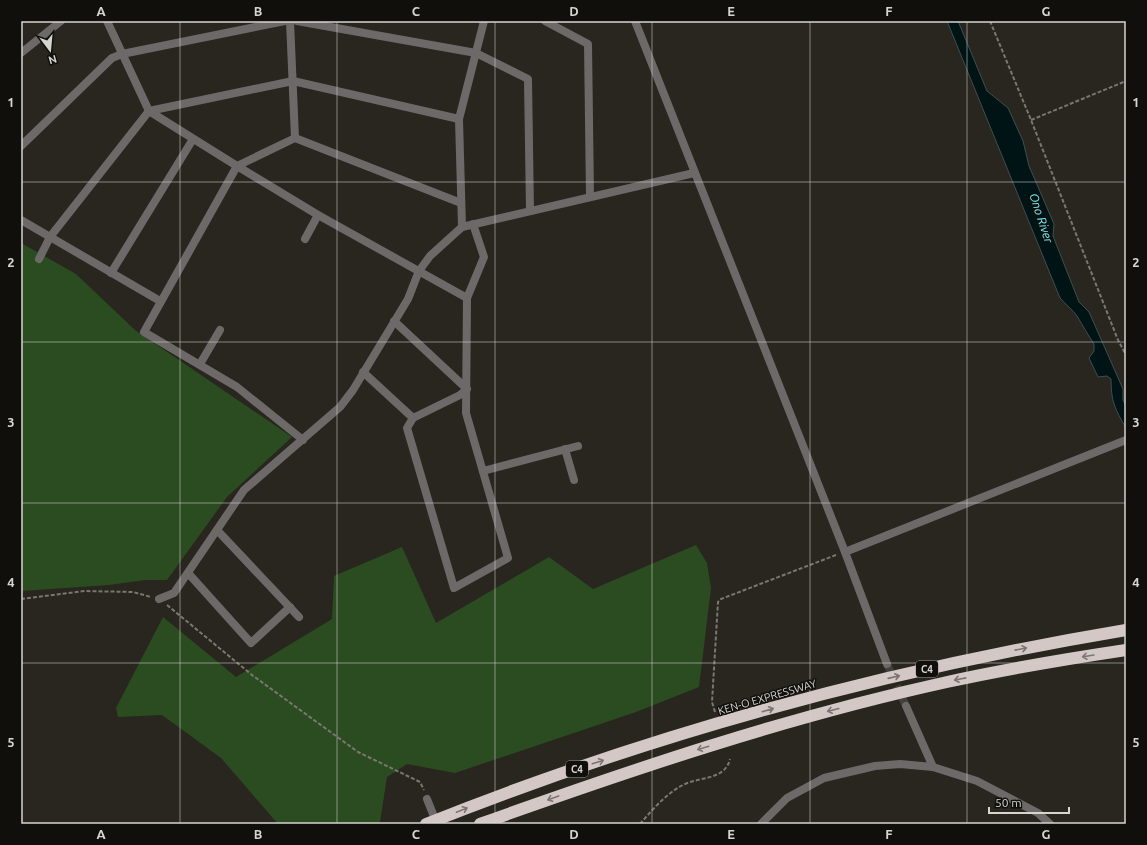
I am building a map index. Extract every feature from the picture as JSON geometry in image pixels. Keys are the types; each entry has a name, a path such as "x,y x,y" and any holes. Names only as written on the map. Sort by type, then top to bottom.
{"highway":[{"name":"KEN-O EXPRESSWAY","path":"426,824 548,778 730,720 855,685 977,658 1126,630"},
{"name":"C4","path":"480,824 560,795 693,752 823,713 947,682 1126,650"}],"street":[{"path":"21,53 61,21"},
{"path":"107,21 149,111 318,215 467,298"},
{"path":"21,146 112,58 122,54 285,21"},
{"path":"290,21 295,138"},
{"path":"297,21 476,53 528,79 530,211"},
{"path":"462,227 459,120 484,21"},
{"path":"545,21 588,44 590,197"},
{"path":"635,21 845,552 887,664"},
{"path":"39,259 50,237 149,111 292,81 459,120"},
{"path":"303,440 237,387 144,332 237,166 295,138 461,203"},
{"path":"111,273 193,139"},
{"path":"159,599 174,594 244,490 340,407 353,390 408,299 419,271 430,256 462,227 694,173"},
{"path":"305,239 318,215"},
{"path":"21,220 160,301"},
{"path":"467,389 460,396 413,418 407,428 454,588 508,558 466,413 467,389 467,298 484,257 473,224"},
{"path":"394,321 467,389"},
{"path":"200,364 220,330"},
{"path":"363,372 413,418"},
{"path":"845,552 1124,441"},
{"path":"483,471 578,446"},
{"path":"565,449 574,480"},
{"path":"217,530 299,617"},
{"path":"188,573 251,643 290,607"},
{"path":"906,706 933,767"},
{"path":"761,824 787,798 824,778 875,766 900,764 933,767 977,781 1038,813 1050,824"},
{"path":"427,799 437,824"}],"path":[{"path":"990,21 1118,340 1126,355"},
{"path":"1031,120 1126,81"},
{"path":"715,712 712,702 718,602 721,599 845,552"},
{"path":"21,599 84,591 133,592 159,599 252,675 358,752 420,782 427,799"},
{"path":"640,824 657,804 682,785 722,773 728,767 730,759"}],"green space":[{"path":"21,243 76,274 135,330 292,437 227,497 167,580 145,580 109,585 21,591"},
{"path":"696,545 707,563 711,588 699,687 636,712 455,773 407,764 387,777 380,822 376,824 278,824 221,758 162,715 118,717 116,708 163,617 236,677 332,619 334,576 402,547 436,623 549,557 593,589"}],"water":[{"name":"Ono River","path":"947,21 958,21 987,91 1008,108 1023,141 1029,166 1054,224 1053,236 1079,302 1089,312 1123,389 1123,400 1126,406 1126,428 1114,405 1111,379 1107,376 1098,377 1089,358 1094,351 1094,344 1077,316 1060,298"}],"tunnel":[{"path":"887,664 906,706"}]}
